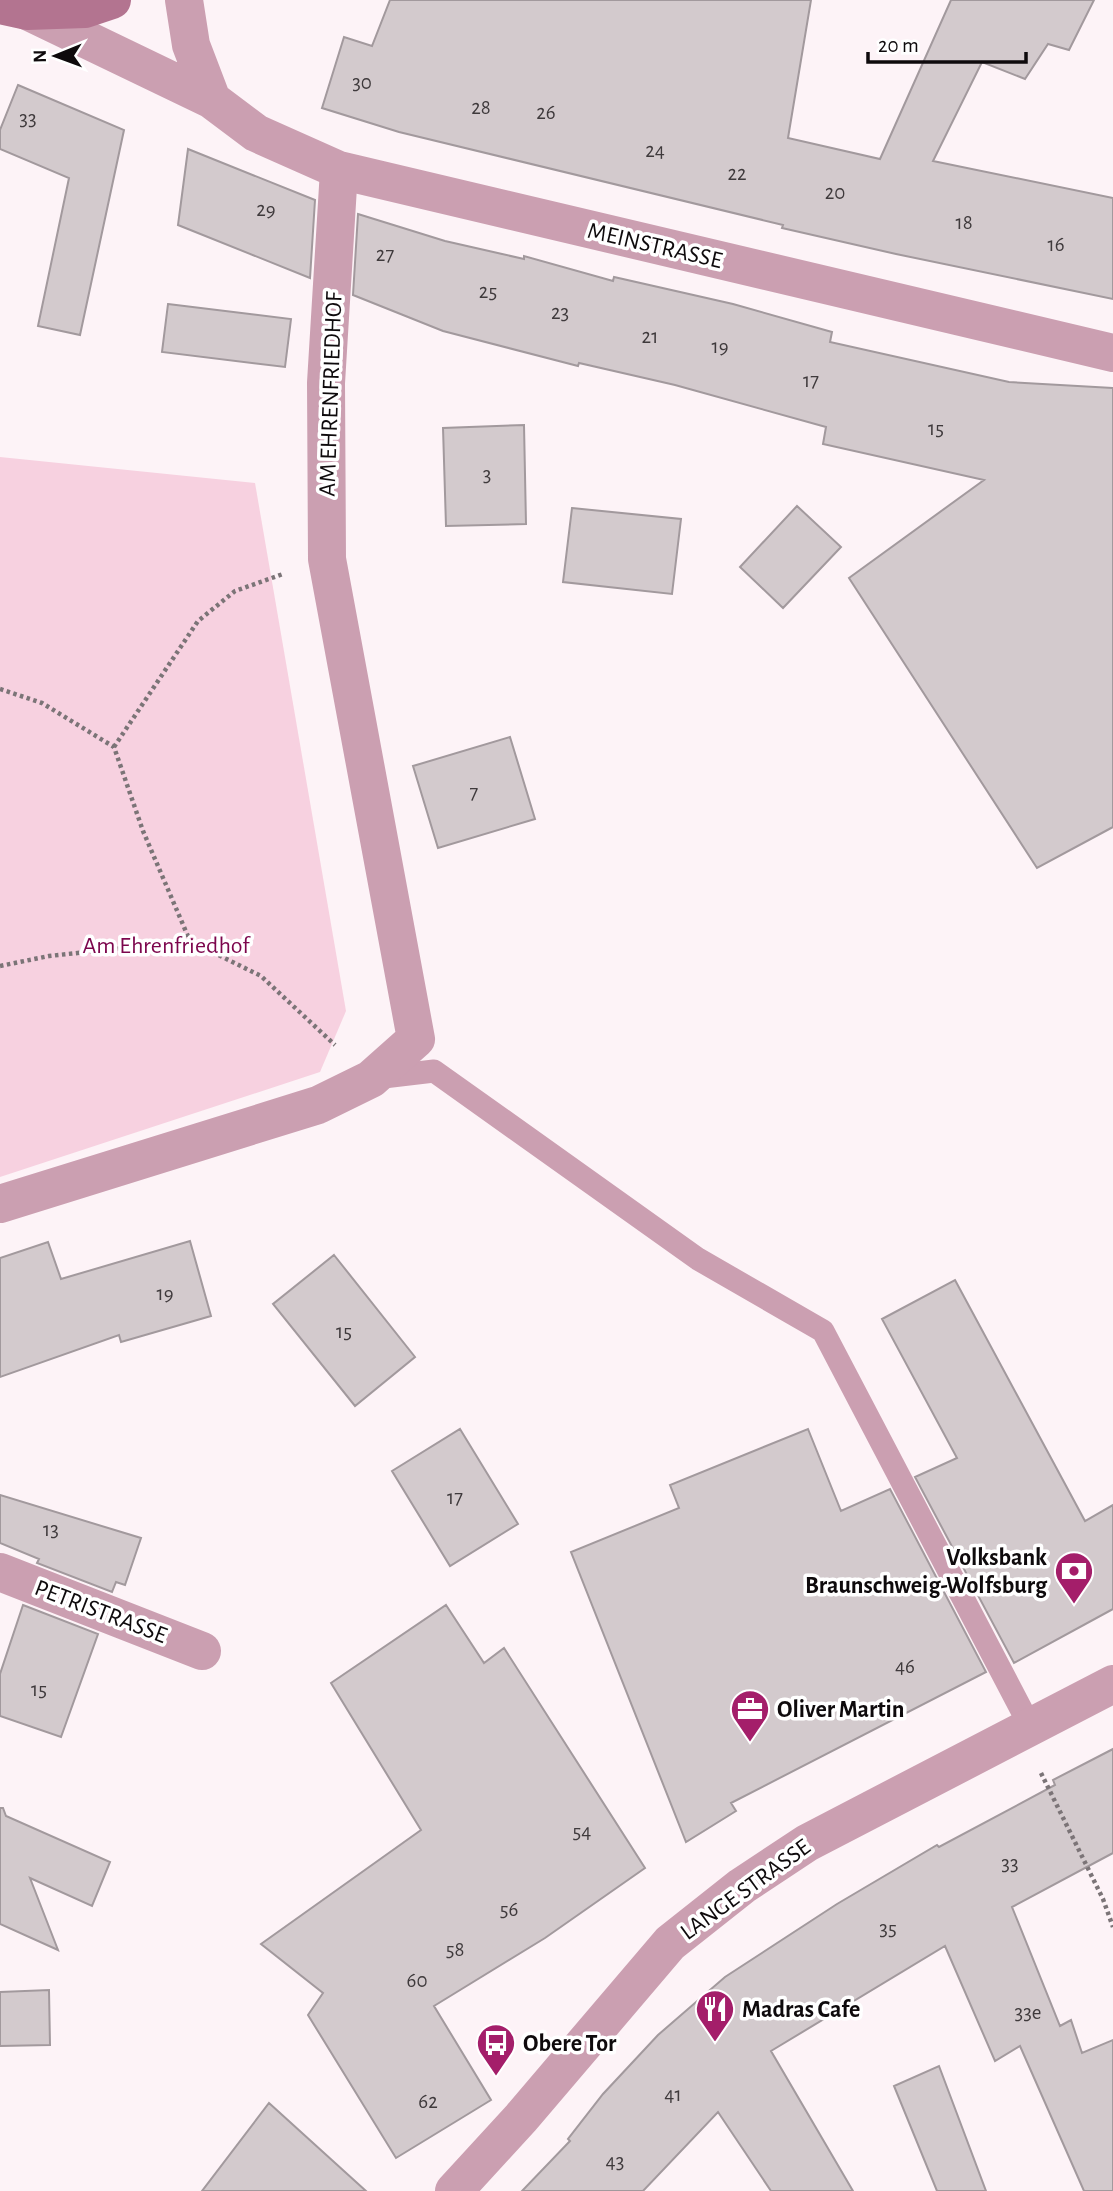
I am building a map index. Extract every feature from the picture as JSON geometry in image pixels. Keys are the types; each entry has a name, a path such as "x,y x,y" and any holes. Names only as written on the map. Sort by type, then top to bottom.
{"street":[{"name":"MEINSTRASSE","path":"13,8 85,9 112,0"},
{"path":"184,0 191,45 212,100"},
{"name":"MEINSTRASSE","path":"13,8 212,100 256,133 340,170 1113,353"},
{"name":"AM EHRENFRIEDHOF","path":"0,1204 318,1105 371,1079 416,1039 327,559 327,383 340,170"},
{"name":"PETRISTRASSE","path":"0,1572 202,1651"},
{"name":"LANGE STRASSE","path":"454,2191 521,2118 670,1943 741,1886 807,1843 1113,1684"}],"lane":[{"path":"371,1079 434,1071 698,1259 823,1331 1025,1729"}],"path":[{"path":"114,747 198,621 235,591 327,559"},
{"path":"0,689 42,703 114,747 143,831 190,941"},
{"path":"0,966 49,956 190,941 261,976 371,1079"},
{"path":"1025,1729 1103,1899 1113,1927"}],"green space":[{"name":"Am Ehrenfriedhof","path":"0,457 255,483 346,1011 320,1072 0,1177"}],"building":[{"path":"390,0 811,0 788,138 880,159 951,0 1094,0 1069,50 1048,44 1025,79 982,62 933,161 1113,198 1113,299 782,228 783,225 399,132 322,108 344,37 372,46"},
{"path":"18,85 124,130 80,335 38,326 69,178 0,149 0,130"},
{"path":"188,149 315,200 310,278 178,225"},
{"path":"358,214 445,241 524,259 524,256 613,281 614,277 733,304 832,332 830,342 1009,382 1113,388 1113,827 1037,868 849,578 984,480 823,444 826,427 675,385 579,363 578,366 443,331 353,295"},
{"path":"168,304 291,319 285,367 162,352"},
{"path":"524,425 526,524 446,526 443,428"},
{"path":"797,506 841,547 783,608 740,567"},
{"path":"572,508 681,519 672,594 563,582"},
{"path":"510,737 535,819 438,848 413,766"},
{"path":"190,1241 211,1316 121,1342 119,1335 0,1377 0,1258 48,1242 61,1279"},
{"path":"334,1255 415,1357 355,1406 273,1304"},
{"path":"955,1280 1085,1521 1113,1505 1113,1609 1014,1663 915,1477 957,1458 882,1319"},
{"path":"460,1429 518,1524 450,1566 392,1471"},
{"path":"808,1429 841,1511 890,1489 986,1672 731,1803 736,1811 686,1842 571,1552 679,1508 670,1485"},
{"path":"0,1495 141,1538 125,1585 116,1582 112,1592 37,1563 39,1559 0,1543"},
{"path":"23,1605 98,1634 61,1737 0,1716 0,1674"},
{"path":"446,1605 484,1663 504,1648 645,1868 545,1938 434,2006 491,2100 396,2158 308,2015 323,1993 261,1944 421,1830 331,1683"},
{"path":"1113,1749 1113,1853 1012,1907 1060,2026 1071,2020 1082,2053 1113,2040 1113,2191 1084,2191 1020,2046 995,2061 945,1946 771,2051 853,2191 771,2191 718,2112 643,2191 522,2191 570,2141 568,2139 603,2094 658,2035 725,1977 837,1904 937,1845 939,1847 1055,1785 1053,1780"},
{"path":"0,1808 3,1808 6,1816 110,1862 92,1906 30,1878 58,1950 0,1924"},
{"path":"49,1990 50,2045 0,2046 0,1992"},
{"path":"939,2066 986,2191 937,2191 894,2086"},
{"path":"269,2103 366,2191 202,2191"}],"place":[{"name":"Volksbank Braunschweig-Wolfsburg","path":"1074,1605"},
{"name":"Oliver Martin","path":"750,1743"},
{"name":"Madras Cafe","path":"715,2043"},
{"name":"Obere Tor","path":"496,2077"}]}
